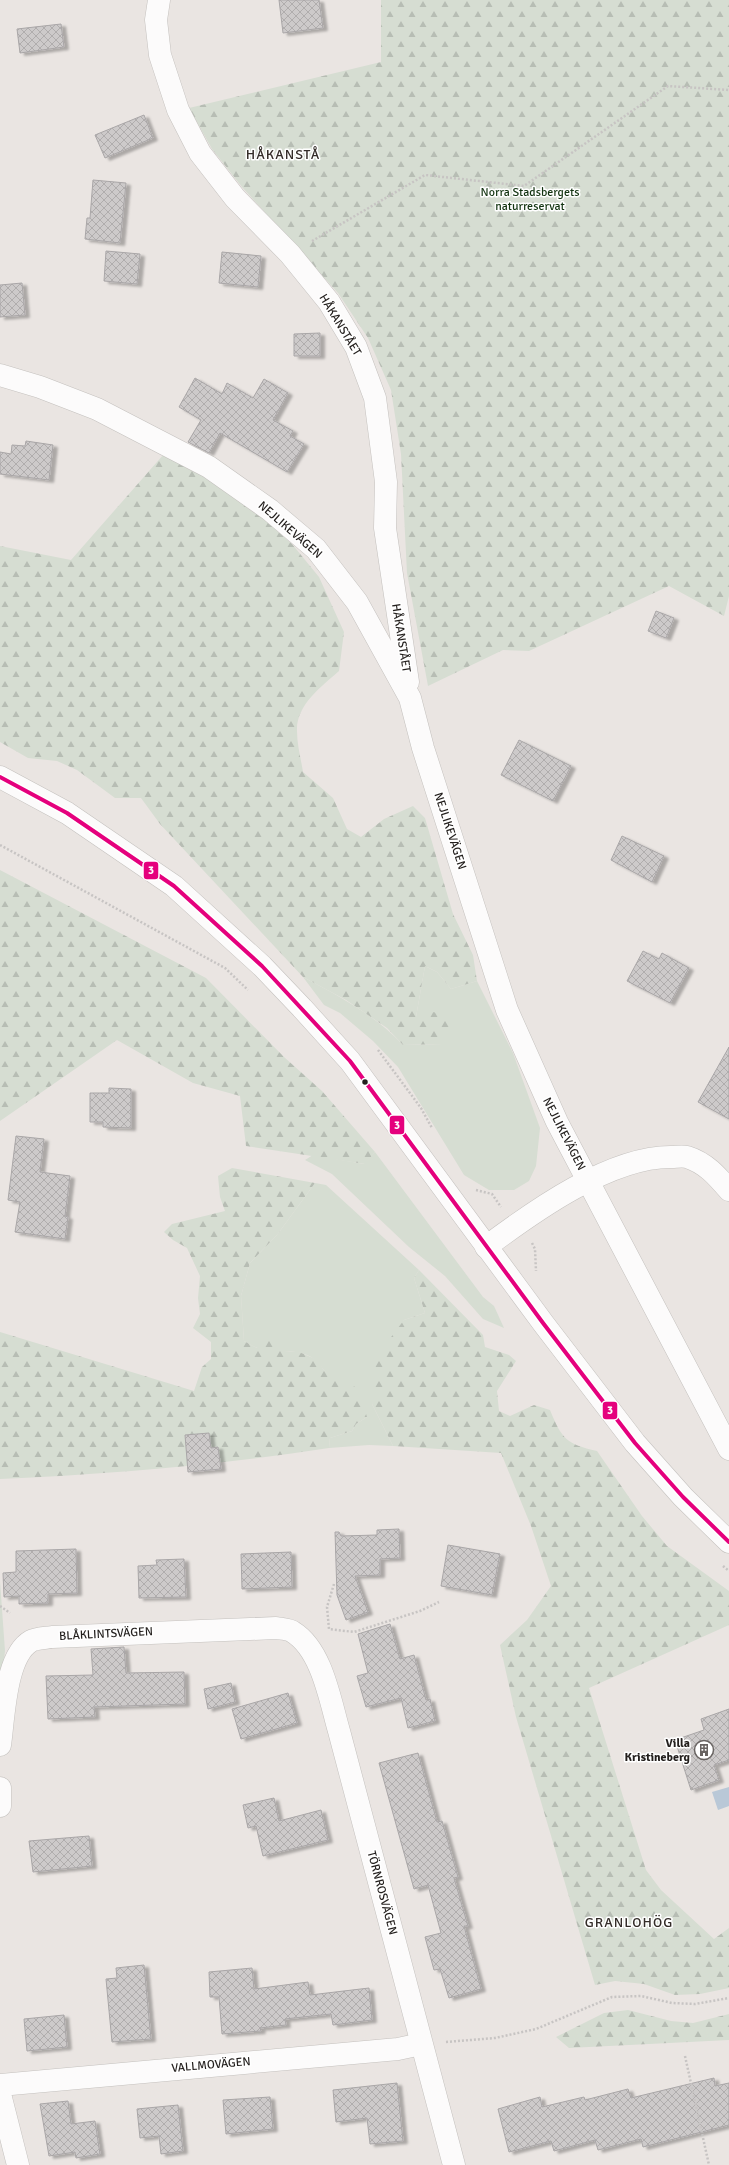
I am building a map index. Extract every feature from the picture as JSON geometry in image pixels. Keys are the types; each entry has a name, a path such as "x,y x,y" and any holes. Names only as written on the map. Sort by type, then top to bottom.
{"street":[{"name":"HÅKANSTÅET","path":"159,0 156,20 160,55 178,110 200,153 235,198 290,254 329,302 356,347 375,398 386,482 385,528 410,698"},
{"name":"NEJLIKEVÄGEN","path":"0,375 40,387 97,409 209,467 270,510 316,549 357,602 410,698 424,748 507,1010 556,1122 729,1449"},
{"path":"0,777 67,813 174,886 262,966 350,1061 486,1247 635,1443 683,1497 729,1542"},
{"path":"486,1247 548,1203 616,1167 660,1156 686,1157 711,1169 729,1190"},
{"name":"BLÅKLINTSVÄGEN","path":"0,1745 8,1685 16,1655 31,1641 52,1637 197,1630 276,1628 292,1631"},
{"name":"TÖRNROSVÄGEN","path":"292,1631 304,1641 318,1661 339,1731 454,2165"},
{"path":"0,1788 0,1806"},
{"name":"VALLMOVÄGEN","path":"0,2084 398,2049 421,2044"},
{"path":"0,2094 18,2165"}],"path":[{"path":"290,254 426,175 524,186 668,86 729,90"},
{"path":"0,845 225,968 253,994"},
{"path":"717,1561 729,1571"},
{"path":"334,1584 327,1607 329,1629 354,1632 420,1611 439,1602"},
{"path":"0,1606 10,1613"},
{"path":"421,2044 495,2038 536,2029 612,1997 641,1996 672,2003 695,2004 729,1998"},
{"path":"685,2056 709,2165"}],"green space":[{"name":"Norra Stadsbergets naturreservat","path":"381,0 729,0 729,596 724,616 669,586 529,651 503,650 428,686 407,573 401,454 391,390 368,338 338,293 242,187 212,149 189,108 381,62"},
{"path":"164,454 232,491 292,544 319,577 344,632 339,671 311,697 305,705 298,722 298,741 303,772 333,798 347,829 361,837 384,819 413,806 425,818 453,914 473,955 477,981 451,989 437,972 425,966 416,1017 434,1012 450,1021 448,1032 442,1044 403,1045 387,1028 346,1000 303,977 160,824 141,798 115,798 77,770 57,761 28,758 0,742 0,546 71,560"},
{"path":"0,870 206,978 284,1057 322,1091 375,1152 365,1164 246,1146 240,1096 193,1083 117,1040 0,1121"},
{"path":"425,966 437,972 451,989 477,981 513,1053 540,1128 536,1166 529,1181 514,1190 489,1190 464,1175 398,1067 373,1041 340,1013 324,1005 303,977 369,1015 403,1045 442,1044 416,1017"},
{"path":"375,1152 483,1297 494,1306 504,1328 483,1319 445,1276 409,1247 332,1174 305,1160 313,1155 364,1164"},
{"path":"232,1168 315,1183 277,1235 250,1263 241,1296 244,1341 257,1348 264,1339 278,1341 285,1351 299,1352 318,1360 323,1369 339,1384 351,1382 360,1394 367,1417 356,1424 352,1431 330,1438 329,1448 165,1468 0,1479 0,1332 194,1391 202,1367 211,1359 211,1342 193,1328 200,1314 198,1298 200,1276 187,1248 173,1240 164,1232 172,1224 225,1211 220,1197 218,1176"},
{"path":"315,1183 326,1185 419,1270 414,1278 425,1313 404,1320 372,1404 393,1446 369,1445 329,1448 330,1438 352,1431 356,1424 367,1417 317,1361 310,1356 302,1353 258,1348 244,1341 241,1296 250,1263 277,1235"},
{"path":"419,1270 483,1335 485,1347 509,1355 516,1361 497,1391 499,1411 510,1416 534,1405 550,1410 558,1428 566,1439 578,1446 597,1451 642,1516 667,1546 729,1591 729,1625 589,1688 646,1870 661,1890 714,1939 729,1928 729,1988 700,1994 675,1995 644,1984 615,1981 595,1985 516,1717 500,1645 527,1620 551,1586 531,1526 501,1453 393,1446 372,1404 376,1357 404,1320 425,1313 414,1278"},
{"path":"0,1581 5,1651 0,1694"},
{"path":"628,2010 671,2021 693,2023 729,2014 729,2040 569,2048 556,2037 604,2013"}],"water":[{"path":"729,1787 729,1806 718,1810 712,1792"}],"building":[{"path":"279,0 319,0 323,28 283,33"},
{"path":"61,24 64,47 20,53 17,29"},
{"path":"144,115 153,138 105,158 95,135"},
{"path":"93,180 126,183 120,243 85,239 87,218 90,218"},
{"path":"106,251 140,254 137,284 104,281"},
{"path":"222,252 261,256 258,287 219,283"},
{"path":"22,283 25,315 0,317 0,285"},
{"path":"320,333 320,356 294,356 294,334"},
{"path":"195,378 222,394 227,383 253,398 264,379 288,393 273,420 293,431 290,436 304,444 287,472 220,433 209,453 188,442 201,420 179,407"},
{"path":"26,441 53,445 49,480 0,474 0,452 11,454 12,445 25,446"},
{"path":"656,611 674,618 666,638 648,631"},
{"path":"519,740 571,766 553,801 501,775"},
{"path":"622,836 664,856 652,882 611,860"},
{"path":"643,951 659,959 662,953 689,968 670,1003 627,981"},
{"path":"729,1047 729,1119 698,1102"},
{"path":"109,1088 131,1089 131,1128 103,1127 103,1122 90,1122 90,1093 109,1093"},
{"path":"16,1136 44,1139 40,1172 70,1176 65,1216 68,1217 65,1239 15,1232 20,1202 8,1200"},
{"path":"209,1433 211,1448 218,1447 221,1469 188,1472 185,1435"},
{"path":"399,1529 400,1558 380,1559 380,1575 355,1576 368,1612 346,1620 337,1595 335,1532 339,1532 341,1536 377,1535 377,1530"},
{"path":"448,1545 500,1554 492,1595 441,1586"},
{"path":"76,1549 77,1593 48,1594 48,1603 19,1604 19,1596 4,1597 3,1573 16,1572 16,1551"},
{"path":"291,1552 292,1587 242,1589 241,1554"},
{"path":"184,1559 186,1597 139,1598 138,1566 157,1565 156,1560"},
{"path":"390,1624 400,1659 414,1655 426,1700 430,1699 435,1721 408,1728 401,1698 366,1707 357,1676 368,1673 358,1634"},
{"path":"124,1647 126,1673 184,1672 185,1704 94,1707 95,1717 48,1719 46,1676 93,1675 91,1649"},
{"path":"231,1683 235,1702 208,1709 204,1689"},
{"path":"288,1693 297,1723 241,1739 232,1709"},
{"name":"Villa Kristineberg","path":"729,1709 729,1760 714,1765 719,1780 691,1790 675,1740 704,1730 701,1719"},
{"path":"418,1753 437,1822 442,1821 458,1877 454,1878 468,1926 464,1926 481,1989 449,1998 440,1969 434,1970 425,1937 441,1933 428,1885 414,1889 379,1763"},
{"path":"274,1798 279,1821 321,1810 328,1840 263,1856 256,1826 248,1828 243,1805"},
{"path":"89,1836 92,1866 33,1872 29,1841"},
{"path":"144,1965 151,2039 112,2042 106,1979 117,1978 116,1968"},
{"path":"252,1968 254,1989 308,1982 310,1995 369,1988 372,2020 333,2025 331,2014 285,2019 286,2025 260,2028 261,2031 222,2034 219,1997 210,1997 209,1972"},
{"path":"64,2015 67,2047 27,2051 24,2019"},
{"path":"714,2078 715,2086 729,2083 729,2125 643,2147 641,2139 598,2150 595,2140 554,2151 551,2141 509,2152 498,2109 540,2097 542,2107 584,2097 585,2100 628,2089 631,2098"},
{"path":"397,2083 403,2141 370,2144 367,2118 336,2122 333,2090"},
{"path":"270,2097 273,2129 226,2134 223,2100"},
{"path":"68,2101 71,2124 95,2121 100,2154 76,2158 75,2152 49,2156 40,2104"},
{"path":"178,2105 183,2151 161,2154 159,2136 140,2138 137,2109"}],"transit line":[{"name":"3","path":"0,777 67,813 174,886 262,966 350,1061 543,1323 635,1443 683,1497 729,1542"}],"place":[{"name":"Villa Kristineberg","path":"704,1750"}],"district":[{"name":"HÅKANSTÅ","path":"283,154"},
{"name":"GRANLOHÖG","path":"629,1922"}]}
